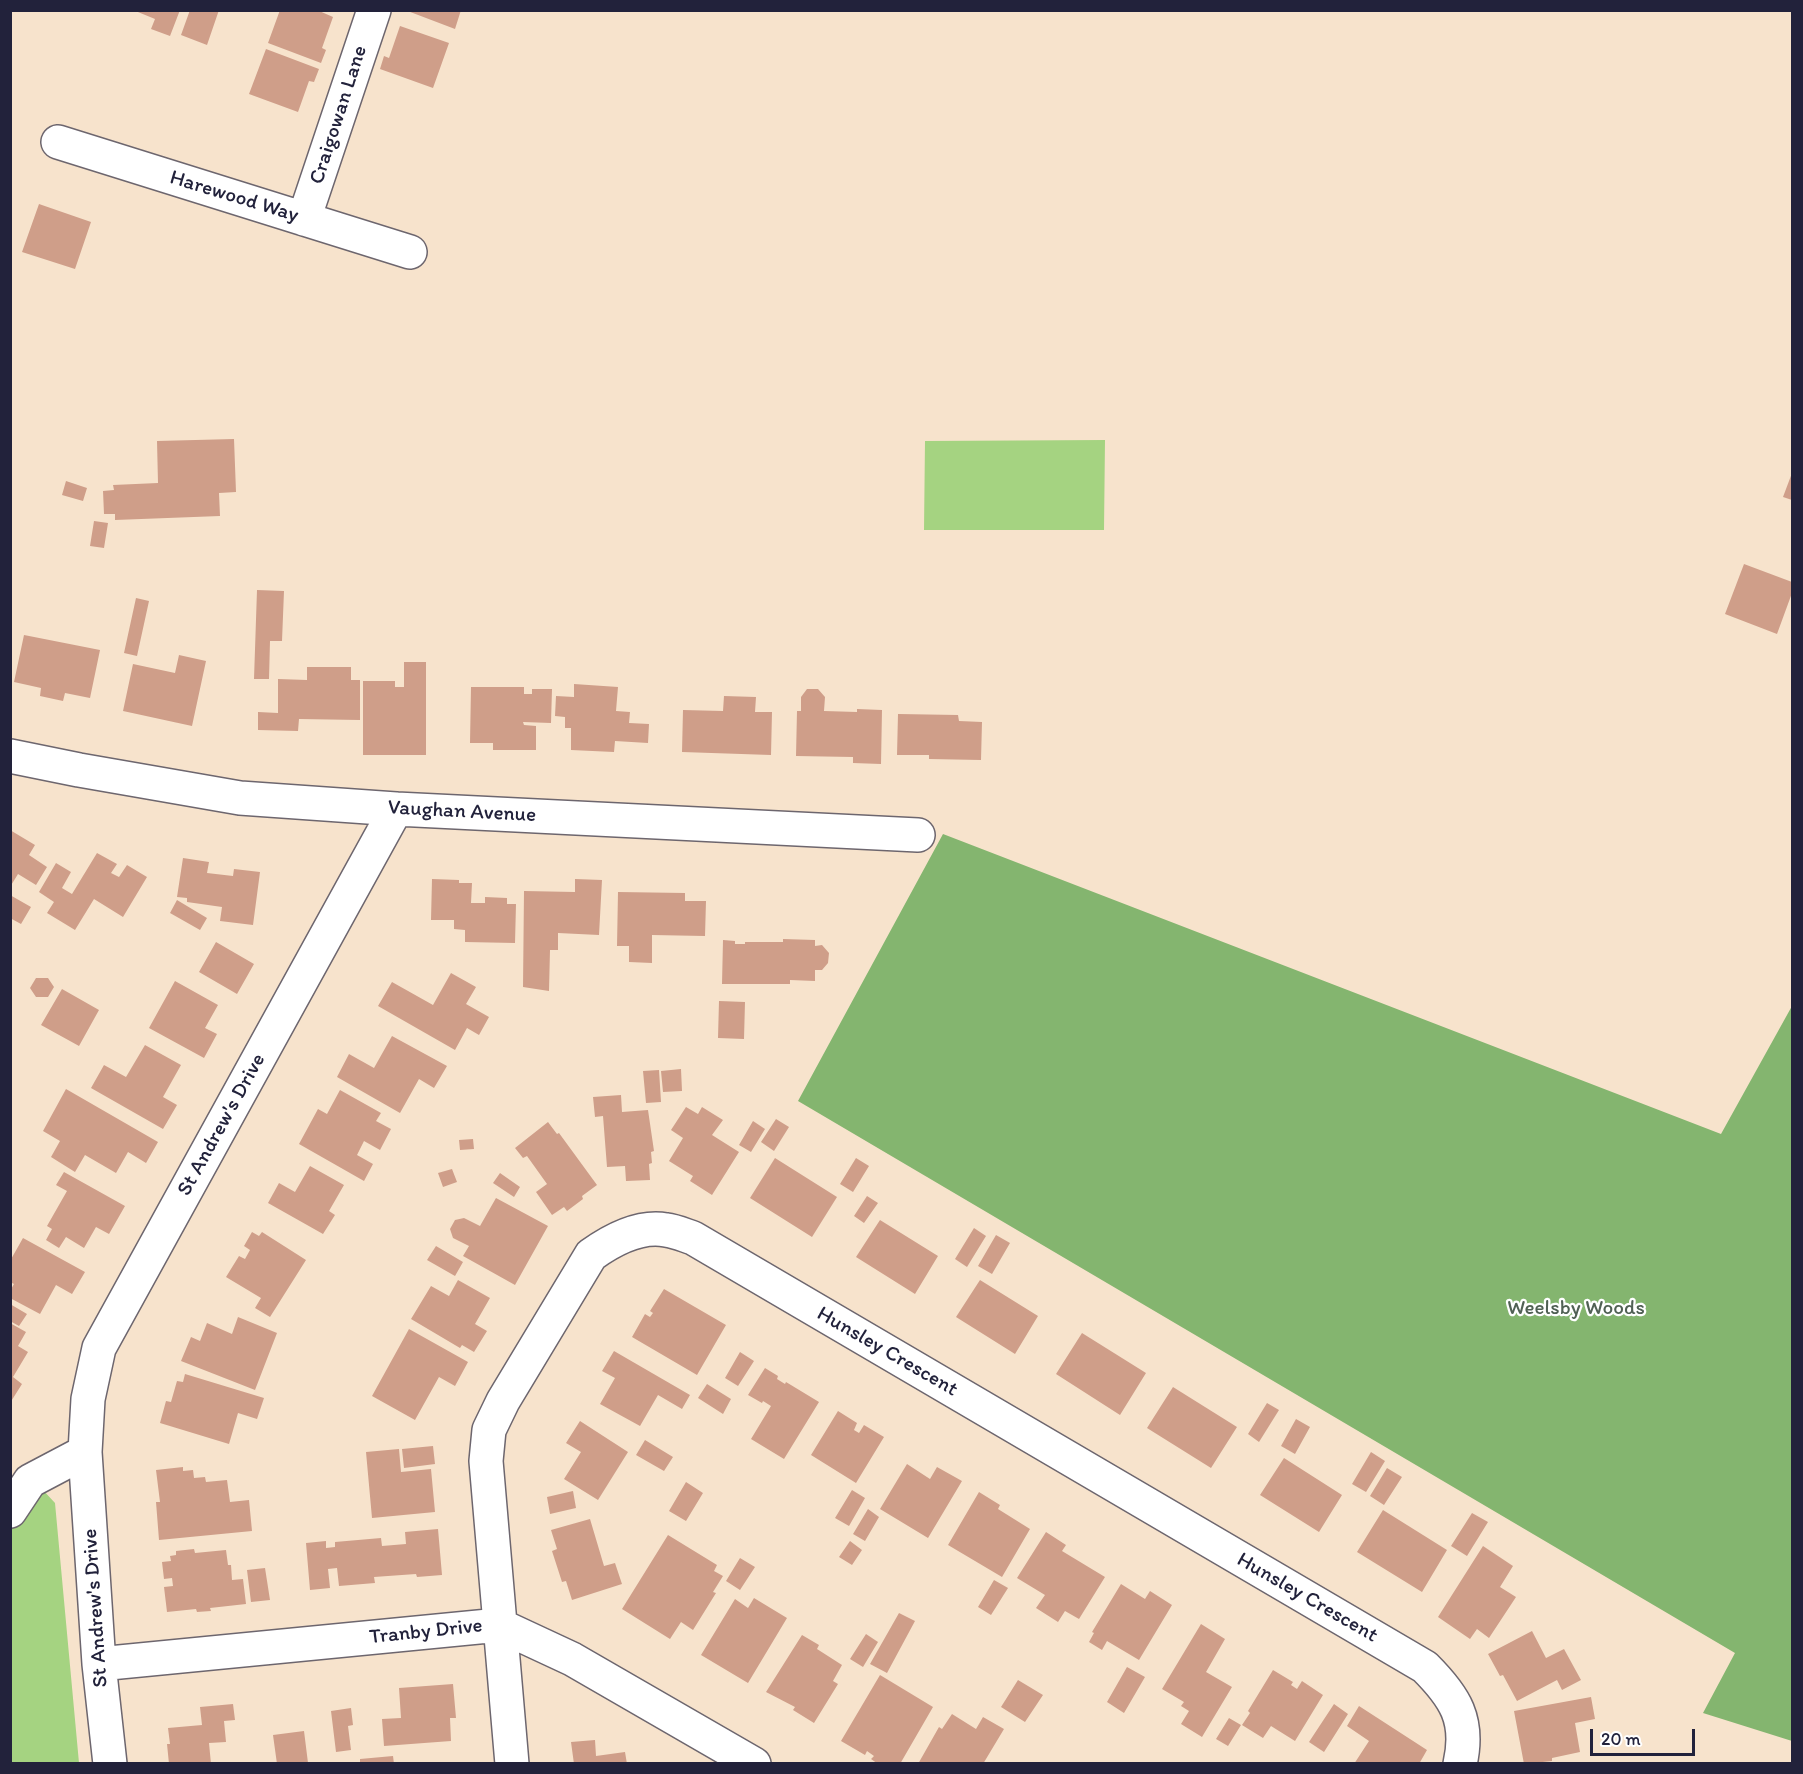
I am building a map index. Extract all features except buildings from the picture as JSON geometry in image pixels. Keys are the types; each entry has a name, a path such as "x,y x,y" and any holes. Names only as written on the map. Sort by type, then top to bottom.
{"street":[{"name":"Craigowan Lane","path":"304,219 370,12"},
{"name":"Harewood Way","path":"58,142 410,252"},
{"name":"Vaughan Avenue","path":"10,756 240,798 918,835"},
{"name":"St Andrew's Drive","path":"110,1764 99,1664 85,1452 88,1399 99,1348 396,808"},
{"name":"Hunsley Crescent","path":"512,1764 486,1461 489,1430 503,1401 591,1255 612,1240 635,1232 664,1229 693,1238 1425,1667 1445,1686 1458,1708 1464,1734 1460,1764"},
{"path":"10,1511 30,1481 85,1452"},
{"name":"Tranby Drive","path":"99,1664 499,1625 572,1659 754,1764"}],"green space":[{"path":"1105,440 1104,530 924,530 925,441"},
{"name":"Weelsby Woods","path":"943,834 1721,1134 1792,1006 1792,1741 1703,1713 1735,1653 798,1101"},
{"path":"42,1489 55,1503 79,1763 12,1764 10,1532 29,1494"}]}
